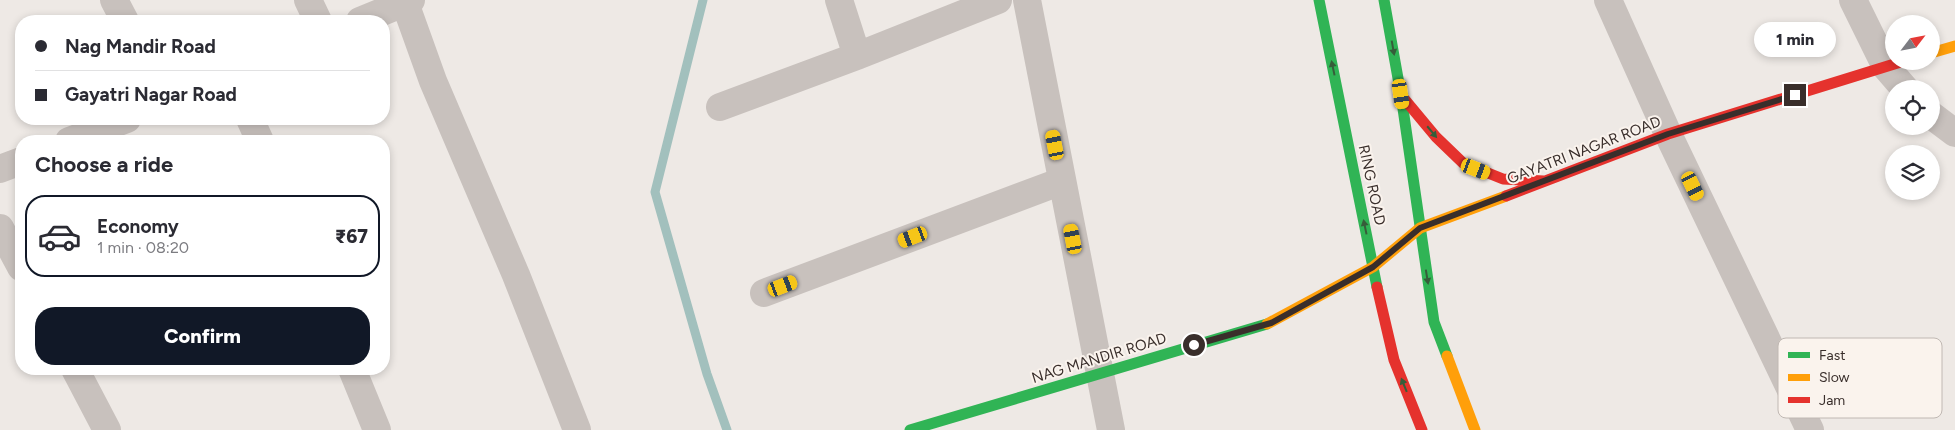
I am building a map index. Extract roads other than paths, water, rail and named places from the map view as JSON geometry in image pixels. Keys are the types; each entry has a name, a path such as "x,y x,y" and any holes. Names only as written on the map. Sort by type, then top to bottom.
{"street":[{"path":"114,0 122,15"},
{"path":"308,0 315,15"},
{"path":"839,0 856,56"},
{"path":"720,107 998,0"},
{"path":"1027,0 1111,430"},
{"name":"RING ROAD","path":"1319,0 1373,267 1394,360 1422,430"},
{"path":"1384,0 1401,94 1434,322 1475,430"},
{"path":"1608,0 1668,134 1778,363"},
{"path":"1853,0 1885,49"},
{"path":"374,15 408,1 433,81 516,275 577,430"},
{"path":"1940,50 1955,46"},
{"name":"GAYATRI NAGAR ROAD","path":"1373,267 1420,228 1668,134 1885,67"},
{"path":"1401,94 1436,137 1463,164 1503,179 1544,181"},
{"path":"1940,122 1955,133"},
{"path":"85,135 111,125"},
{"path":"0,169 15,163"},
{"path":"764,293 1062,181"},
{"path":"0,228 15,256"},
{"name":"NAG MANDIR ROAD","path":"910,430 1271,323 1373,267"},
{"path":"78,375 107,430"},
{"path":"354,375 377,430"},
{"path":"1804,418 1810,430"}],"waterway":[{"path":"703,0 655,192 707,374 727,430"}]}
